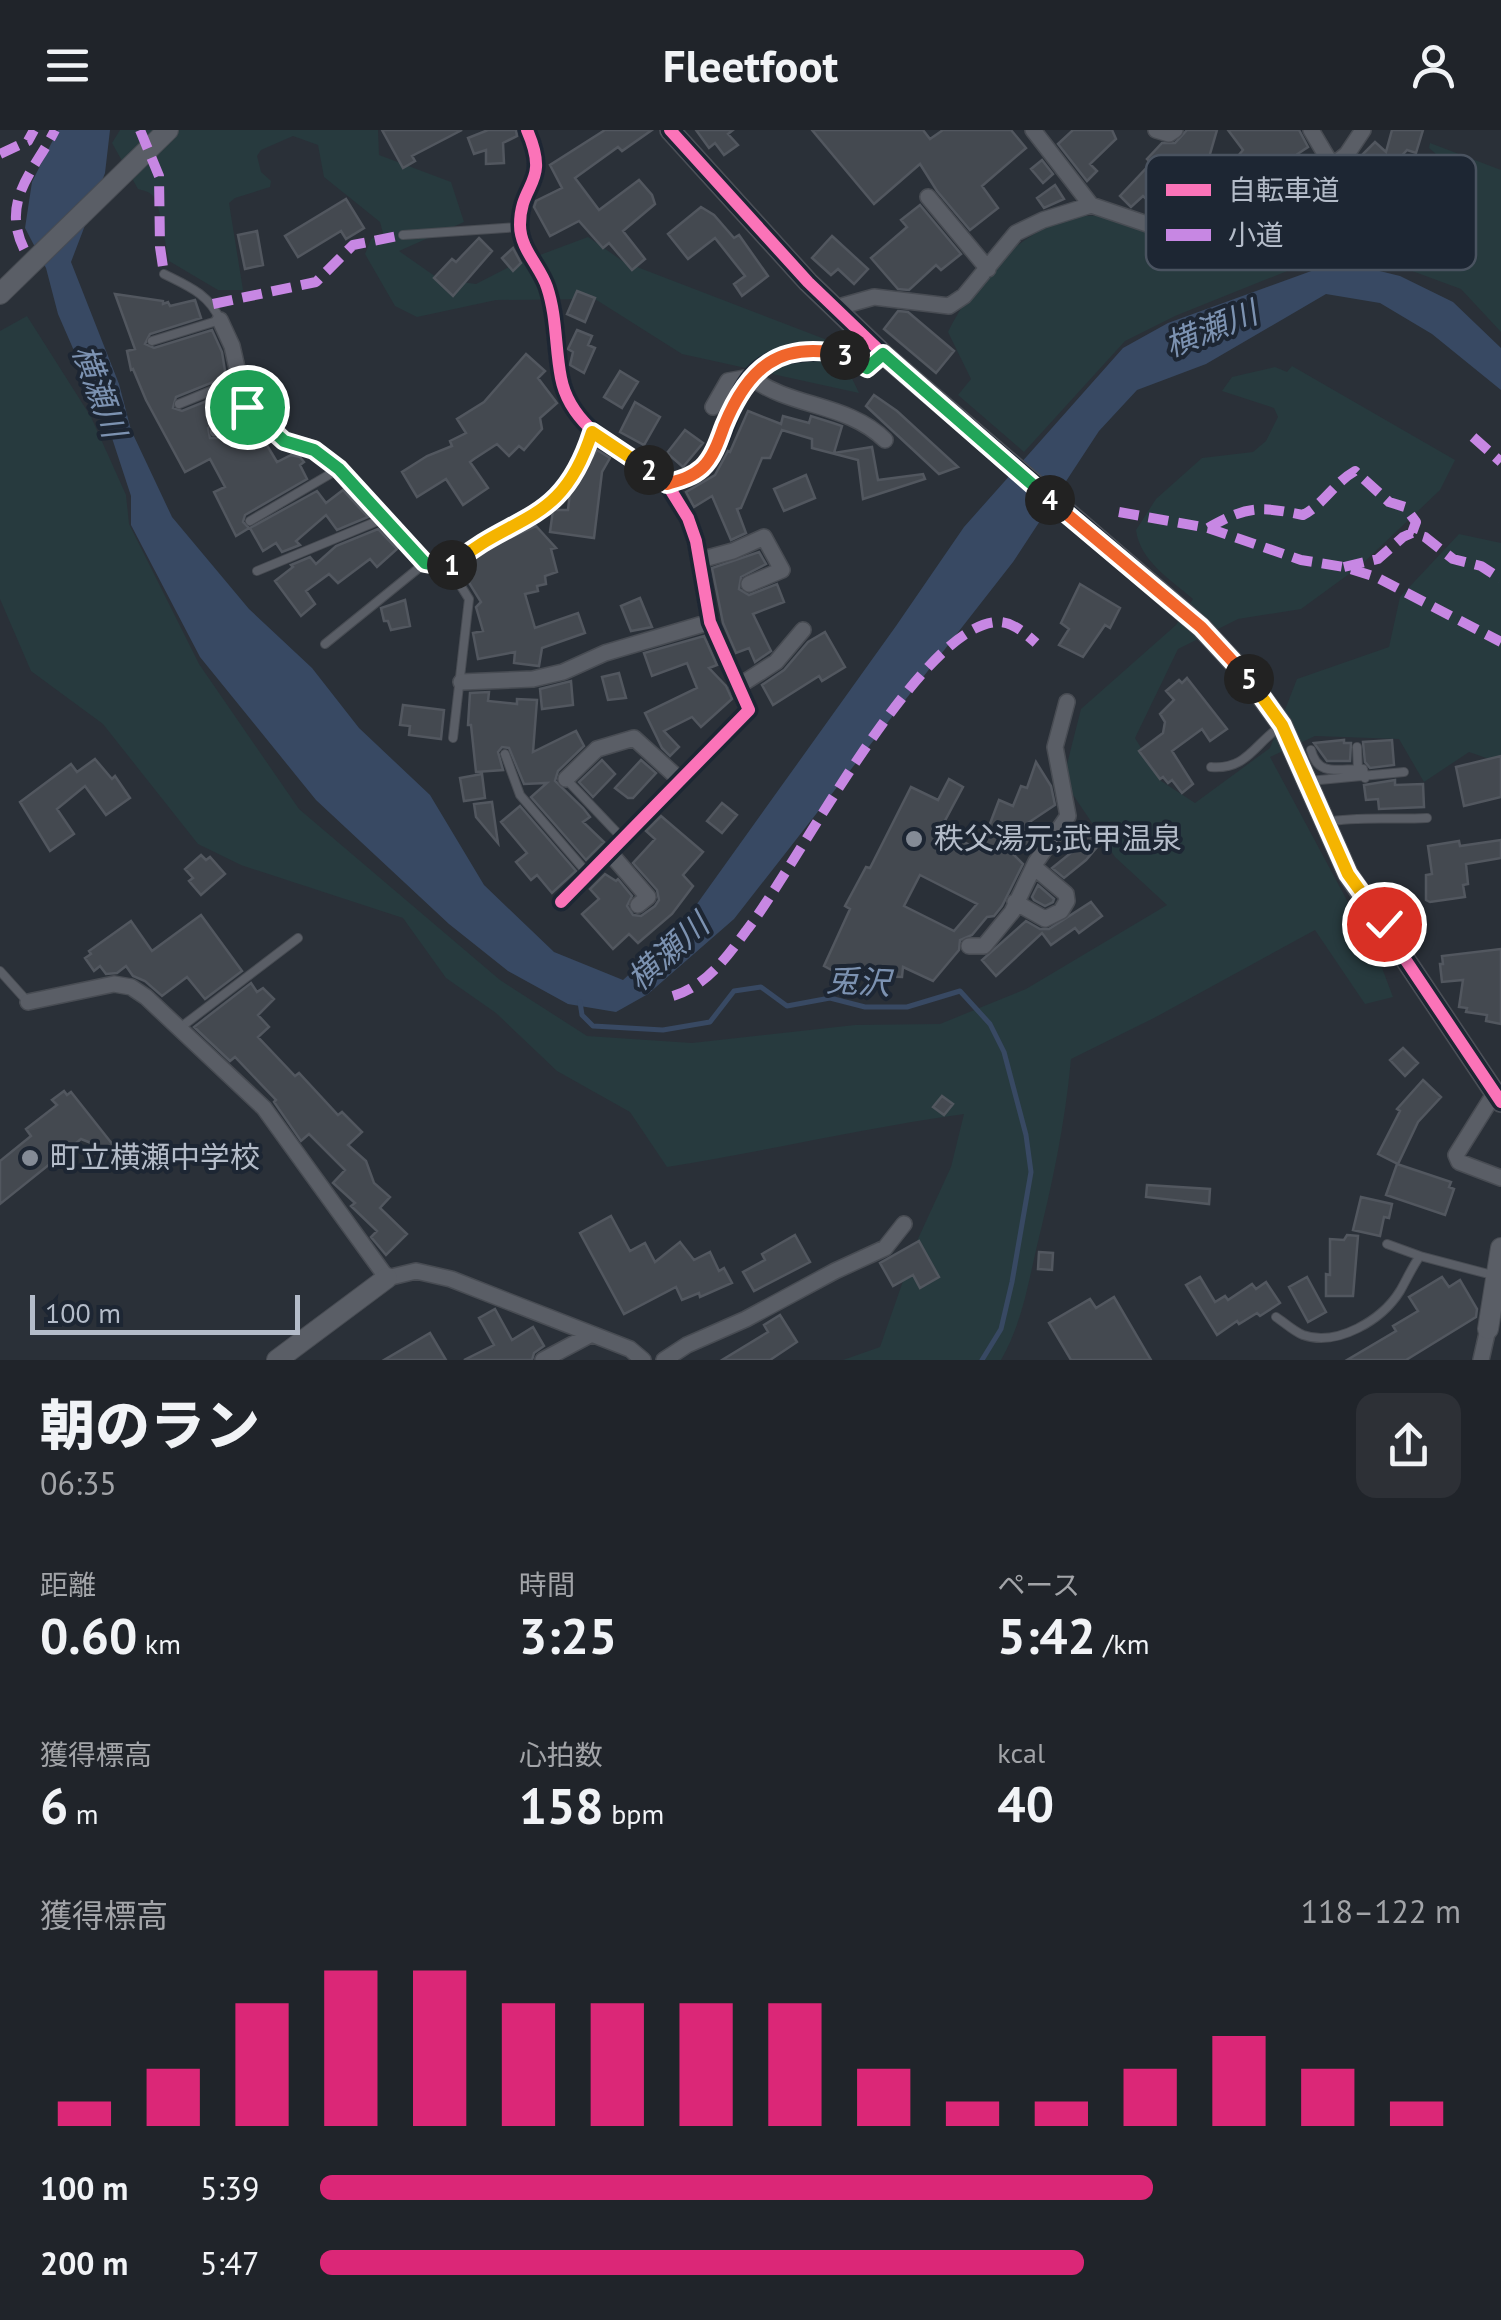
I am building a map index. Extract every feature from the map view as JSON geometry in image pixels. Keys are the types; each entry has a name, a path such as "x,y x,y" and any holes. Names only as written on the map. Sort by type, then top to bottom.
{"street":[{"path":"0,294 168,130"},
{"path":"527,130 538,154 537,169 522,207 519,227 528,255 546,282 554,309 561,382 592,432 667,484 688,518 700,560 710,622 749,710 561,902"},
{"path":"670,130 835,308 883,354 1228,654 1282,725 1348,874 1498,1096 1456,1155 1459,1162 1501,1178"},
{"path":"1156,130 1169,134 1174,130"},
{"path":"1311,130 1326,155"},
{"path":"1347,155 1362,130"},
{"path":"1043,134 1090,206"},
{"path":"928,198 988,269"},
{"path":"835,308 874,298 949,306 964,296 1016,233 1090,206 1146,224"},
{"path":"220,320 249,411 284,441 314,450 339,469 425,563"},
{"path":"667,484 690,477 706,465 733,404 762,365 786,354 833,352 845,354 867,368 883,354"},
{"path":"712,407 728,381 750,377 796,400 857,418 886,440"},
{"path":"700,560 764,537 782,570 749,584"},
{"path":"461,682 533,680 604,653 710,622"},
{"path":"737,687 776,662 804,630"},
{"path":"969,946 984,946 1012,912 1034,867 1068,816 1055,747 1067,702"},
{"path":"566,779 597,750 634,738 680,780"},
{"path":"610,852 648,897 638,905"},
{"path":"1016,902 1045,920 1061,911 1067,902 1066,894 1034,867"},
{"path":"28,1002 114,984 131,987 181,1027 264,1108 387,1278"},
{"path":"664,1360 687,1344 746,1319 885,1248 904,1224"},
{"path":"1482,1360 1501,1248"},
{"path":"277,1360 387,1278 416,1271 451,1279 630,1349 640,1359"},
{"path":"543,1360 590,1335"}],"lane":[{"path":"403,235 519,227"},
{"path":"152,341 220,320 213,304 200,293 164,274"},
{"path":"179,404 236,380"},
{"path":"214,432 249,411"},
{"path":"325,644 425,563 449,567 470,550 551,505 586,452 592,432"},
{"path":"250,521 339,469"},
{"path":"256,572 385,518"},
{"path":"449,567 468,599 453,738"},
{"path":"1211,767 1230,768 1239,763 1282,725"},
{"path":"1357,747 1358,769"},
{"path":"1312,750 1314,763 1325,770 1363,769 1365,778"},
{"path":"505,754 520,794 588,874"},
{"path":"1309,781 1404,772"},
{"path":"566,779 623,839"},
{"path":"1372,802 1372,817"},
{"path":"1326,822 1372,817 1379,821 1427,818"},
{"path":"181,1027 298,938"},
{"path":"0,971 28,1002"},
{"path":"1387,1244 1497,1276"},
{"path":"1276,1316 1301,1334 1324,1338 1370,1322 1386,1308 1420,1256"}],"green space":[{"path":"120,130 378,130 379,155 451,182 464,222 399,251 439,279 476,284 513,265 588,237 624,262 835,343 859,393 682,354 595,299 496,300 417,317 395,306 365,254 371,239 383,233 380,222 324,177 318,145 293,136 261,150 257,156 261,172 271,181 270,187 229,203 243,290 218,290 169,261 156,200 138,189 112,143"},
{"path":"1430,143 1462,155 1435,155"},
{"path":"1476,160 1501,170 1501,332 1461,289 1409,270 1476,270"},
{"path":"1082,216 1146,230 1146,270 1290,270 1175,316 1125,341 1024,452 958,395 971,379 948,332 959,311 992,269 1034,234 1057,222"},
{"path":"27,316 91,417 126,495 129,524 199,664 299,809 500,980 587,1036 692,1043 855,1025 940,1024 1026,989 1167,905 1115,857 1063,780 1081,709 1176,625 1193,599 1150,560 1136,530 1156,499 1202,458 1253,452 1266,441 1278,417 1274,408 1222,391 1232,377 1275,367 1287,372 1292,366 1455,460 1440,490 1360,566 1301,609 1238,619 1178,649 1135,738 1161,781 1195,803 1270,748 1297,679 1389,647 1400,597 1459,534 1501,543 1501,763 1469,752 1424,782 1399,739 1315,736 1270,757 1379,960 1393,997 1365,1004 1315,930 1071,1059 1057,1155 1030,1279 1001,1360 843,1360 880,1347 917,1241 951,1167 964,1114 667,1167 630,1112 557,1071 496,1013 446,978 403,918 241,865 198,844 103,724 31,671 0,599 0,331"}],"water":[{"name":"横瀬川","path":"58,130 110,130 105,173 71,262 119,384 131,430 172,517 249,609 312,668 359,728 430,795 484,885 554,952 623,980 679,929 964,527 1123,348 1168,323 1314,270 1376,270 1400,276 1453,302 1501,348 1501,390 1432,334 1380,303 1326,294 1206,364 1137,390 1099,431 1013,562 734,919 648,994 616,1012 568,1004 508,971 449,924 316,800 200,657 131,525 131,496 112,438 58,314 46,268 25,228 32,182"}],"building":[{"path":"382,130 462,130 412,156 415,161 403,168"},
{"path":"488,130 516,130 517,136 503,143 504,163 486,164 486,150 474,154 468,138"},
{"path":"605,130 652,130 622,151 618,147 575,178 599,210 639,180 652,195 655,204 623,231 645,259 632,270 609,243 603,248 579,221 550,236 534,207 536,201 562,188 550,165"},
{"path":"696,130 733,130 728,134 738,145 724,155 715,143 709,148"},
{"path":"812,130 923,130 930,139 943,130 1011,130 1026,148 982,186 998,208 970,230 920,164 874,204"},
{"path":"1073,130 1112,130 1116,139 1090,164 1097,171 1087,181 1058,144"},
{"path":"1187,130 1217,130 1210,155 1151,155 1162,143 1175,143"},
{"path":"1228,130 1299,130 1308,147 1296,155 1239,155 1243,150"},
{"path":"1392,130 1423,130 1416,153 1407,150 1402,155 1362,155 1375,142 1386,152"},
{"path":"1042,160 1053,174 1043,183 1031,169"},
{"path":"1146,168 1146,199 1143,196 1131,207 1120,196"},
{"path":"1055,185 1064,199 1044,208 1037,198"},
{"path":"346,199 364,228 346,239 341,231 298,257 285,236"},
{"path":"920,205 961,254 941,270 936,265 909,290 898,289 871,258 907,227 901,220"},
{"path":"701,207 714,215 734,238 739,235 768,276 742,296 734,284 745,276 715,238 688,259 668,234"},
{"path":"257,231 263,265 245,269 238,235"},
{"path":"832,236 868,269 854,284 838,269 831,275 812,258"},
{"path":"479,238 492,251 453,296 434,278"},
{"path":"513,248 521,263 513,271 502,258"},
{"path":"577,291 595,298 585,322 567,314"},
{"path":"115,294 168,302 170,306 195,300 201,318 150,334 145,344 154,348 212,330 222,352 226,377 176,397 173,408 182,411 229,392 236,410 208,428 210,438 218,438 245,422 262,437 277,462 291,455 304,462 300,465 307,479 245,515 243,522 249,528 236,536 214,492 225,487 210,459 185,472 131,370 127,351 135,349"},
{"path":"898,311 908,312 954,351 936,373 884,329"},
{"path":"577,330 592,336 588,345 595,348 584,373 570,365 573,352 568,349"},
{"path":"526,354 545,371 538,378 557,403 540,418 542,429 524,450 519,446 509,456 497,444 470,462 488,488 463,505 446,479 417,497 402,472 452,446 450,441 466,433 457,419 484,402"},
{"path":"620,371 638,382 622,408 604,397"},
{"path":"874,395 958,467 939,474 866,406"},
{"path":"635,402 660,417 644,445 620,432"},
{"path":"748,411 781,424 783,416 809,423 811,416 842,426 834,453 872,447 878,480 923,474 925,479 863,499 858,460 812,448 812,439 782,430 770,458 762,458 741,508 737,509 746,533 731,540 712,496 694,507 686,492 715,475"},
{"path":"685,430 703,443 683,467 667,453"},
{"path":"597,450 610,458 602,472 594,538 550,532 553,510 568,510 570,492"},
{"path":"806,475 815,498 784,511 774,489"},
{"path":"343,490 368,517 337,530 326,515 296,541 300,545 282,552 276,543 263,551 250,528 317,491 326,503"},
{"path":"536,526 556,548 551,549 557,572 545,576 546,584 537,586 538,591 525,594 535,628 578,613 585,633 542,648 539,666 514,663 515,652 478,659 473,633 483,631 476,607 481,602 460,568 498,543"},
{"path":"378,529 397,549 377,567 370,559 338,583 329,574 306,591 315,604 301,616 275,581 291,565 310,557 316,564 336,546"},
{"path":"759,552 766,564 741,577 739,589 749,595 777,584 784,602 753,614 771,651 755,662 749,648 736,653 723,623 712,568"},
{"path":"1080,584 1120,608 1110,628 1105,625 1083,657 1059,645 1069,629 1061,623"},
{"path":"640,598 652,627 631,631 621,606"},
{"path":"405,600 410,626 391,630 381,608"},
{"path":"825,632 845,667 822,681 819,676 773,705 762,685 784,670 808,642"},
{"path":"704,636 717,665 709,668 732,699 701,727 692,717 664,731 679,747 670,756 645,713 697,688 687,663 652,676 644,653"},
{"path":"619,673 626,698 608,700 602,677"},
{"path":"1187,678 1227,729 1210,741 1202,729 1172,751 1193,784 1182,793 1172,780 1168,783 1163,777 1160,779 1139,751 1163,733 1165,722 1160,714 1174,700 1166,691"},
{"path":"571,681 573,705 542,709 540,689"},
{"path":"489,692 488,701 517,704 517,699 537,700 533,752 576,731 584,746 558,771 555,781 583,808 590,817 583,822 604,842 586,860 531,797 547,783 524,784 509,748 502,747 498,752 503,770 476,772 468,725 470,693"},
{"path":"403,705 444,710 441,739 409,735 410,726 400,725"},
{"path":"1392,740 1394,765 1370,768 1365,762 1363,742"},
{"path":"1314,743 1351,743 1350,761 1327,761"},
{"path":"1501,756 1501,797 1464,806 1456,767"},
{"path":"95,759 112,779 115,776 130,798 106,815 85,786 57,809 74,834 50,851 20,802 71,764 77,772"},
{"path":"602,760 615,774 593,797 579,782"},
{"path":"641,760 656,773 633,798 628,798 615,788"},
{"path":"1036,762 1051,786 1055,805 1025,825 1034,841 1013,854 1023,864 1002,906 972,935 960,940 959,950 933,981 903,967 902,977 841,975 824,966 850,909 845,906 866,867 870,868 911,787 938,800 949,779 963,787 940,830 980,850 999,800 1013,806 1021,786 1027,788","holes":["920,875 977,904 954,931 904,906"]},
{"path":"482,774 485,798 464,801 460,778"},
{"path":"1395,780 1395,785 1423,784 1424,807 1379,809 1378,799 1366,800 1364,785"},
{"path":"492,802 498,843 476,817 474,804"},
{"path":"722,803 737,815 722,833 707,821"},
{"path":"520,806 576,871 552,893 537,875 531,880 516,862 527,853 501,822"},
{"path":"661,816 703,852 683,875 693,886 672,914 638,943 629,934 613,949 582,914 599,899 590,889 605,874 618,879 632,896 627,906 633,915 641,916 655,906 659,900 657,890 633,863 655,839 646,831"},
{"path":"1109,823 1114,827 1086,860 1064,878 1052,868 1077,848 1072,844 1083,830 1091,837"},
{"path":"1501,840 1501,858 1466,864 1465,897 1426,900 1426,875 1432,874 1428,846"},
{"path":"201,855 206,860 210,857 225,874 201,895 185,869"},
{"path":"1038,885 1053,902 1045,906 1034,900"},
{"path":"1091,902 1102,916 1079,933 1075,928 1051,945 1042,933 996,976 982,960 1026,921 1049,929"},
{"path":"201,915 242,971 205,999 187,977 162,996 133,976 126,966 117,973 106,974 100,966 94,971 85,958 131,921 152,951"},
{"path":"1501,949 1501,1024 1486,1021 1487,1015 1459,1007 1463,980 1442,982 1440,964 1442,956"},
{"path":"251,983 257,992 263,988 274,999 258,1015 269,1027 258,1037 295,1076 299,1073 338,1115 342,1112 362,1132 348,1145 366,1161 374,1183 390,1197 380,1208 407,1234 386,1255 371,1237 377,1231 333,1183 345,1170 309,1134 301,1141 276,1100 235,1057 230,1061 194,1027"},
{"path":"1403,1048 1418,1063 1405,1076 1390,1060"},
{"path":"1423,1080 1441,1097 1418,1122 1398,1164 1378,1154 1400,1111 1397,1109"},
{"path":"64,1091 67,1095 71,1092 121,1155 81,1139 0,1204 0,1161 31,1136 26,1129 57,1105 52,1100"},
{"path":"942,1096 953,1104 944,1115 933,1107"},
{"path":"1397,1164 1451,1182 1449,1187 1454,1189 1445,1215 1386,1195"},
{"path":"1147,1185 1210,1189 1209,1204 1146,1197"},
{"path":"1361,1197 1392,1204 1380,1236 1353,1230"},
{"path":"611,1216 630,1251 645,1243 655,1262 680,1242 694,1260 710,1252 719,1271 724,1268 732,1283 682,1300 676,1287 624,1314 580,1233"},
{"path":"795,1235 810,1262 754,1291 743,1272 765,1260 762,1254"},
{"path":"1347,1235 1358,1236 1353,1296 1326,1296 1330,1239 1344,1240"},
{"path":"919,1241 939,1277 920,1288 913,1275 893,1286 880,1263"},
{"path":"1039,1252 1053,1253 1052,1270 1038,1269"},
{"path":"1200,1277 1215,1302 1225,1296 1228,1300 1252,1284 1256,1289 1266,1282 1280,1303 1260,1316 1257,1313 1239,1324 1237,1321 1217,1335 1186,1285"},
{"path":"1307,1277 1326,1312 1308,1322 1289,1287"},
{"path":"1442,1277 1449,1287 1460,1280 1477,1309 1476,1317 1406,1360 1347,1360 1396,1331 1393,1326 1418,1311 1409,1297"},
{"path":"1114,1297 1151,1360 1071,1360 1049,1323 1090,1299 1096,1308"},
{"path":"495,1309 512,1340 533,1327 544,1346 534,1353 532,1360 464,1360 494,1345 479,1318"},
{"path":"780,1315 797,1342 770,1360 722,1360 768,1332 764,1325"},
{"path":"430,1333 446,1360 384,1360"}],"waterway":[{"name":"兎沢","path":"580,1002 582,1015 593,1026 663,1030 710,1022 734,991 761,987 787,1006 830,998 865,1007 907,1007 960,991 990,1024 1004,1052 1026,1135 1031,1172 1001,1329 982,1360"}],"marked path":[{"path":"0,154 28,141 34,130"},
{"path":"24,249 16,215 18,200 55,130"},
{"path":"140,130 159,176 164,274"},
{"path":"213,304 316,282 353,245 403,235"},
{"path":"1473,437 1501,462"},
{"path":"1208,528 1254,510 1303,515 1355,471 1389,502 1405,507 1416,522 1412,533"},
{"path":"1119,512 1208,528 1301,560 1376,577 1501,642"},
{"path":"1344,567 1378,559 1412,533 1425,537 1453,559 1481,566 1501,579"},
{"path":"673,996 696,985 731,951 861,754 932,663 966,634 997,622 1013,626 1036,643"}],"cycle path":[{"path":"527,130 536,162 521,211 521,234 550,298 567,397 589,427 667,484 694,474 707,463 740,393 761,366 779,358 827,351 844,354 867,368 883,354"},
{"path":"670,130 808,282 883,354 1201,627 1248,678 1282,725 1348,874 1501,1102"},
{"path":"561,902 749,710 710,622 696,541 688,518 667,484"}],"place":[{"name":"秩父湯元;武甲温泉","path":"914,839"},
{"name":"町立横瀬中学校","path":"30,1158"}],"route":[{"path":"247,407 284,441 314,450 339,469 425,563 449,567 470,550 551,505 586,452 592,432 667,484 690,477 706,465 733,404 762,365 786,354 833,352 845,354 867,368 883,354 1228,654 1282,725 1348,874 1384,924"}]}
